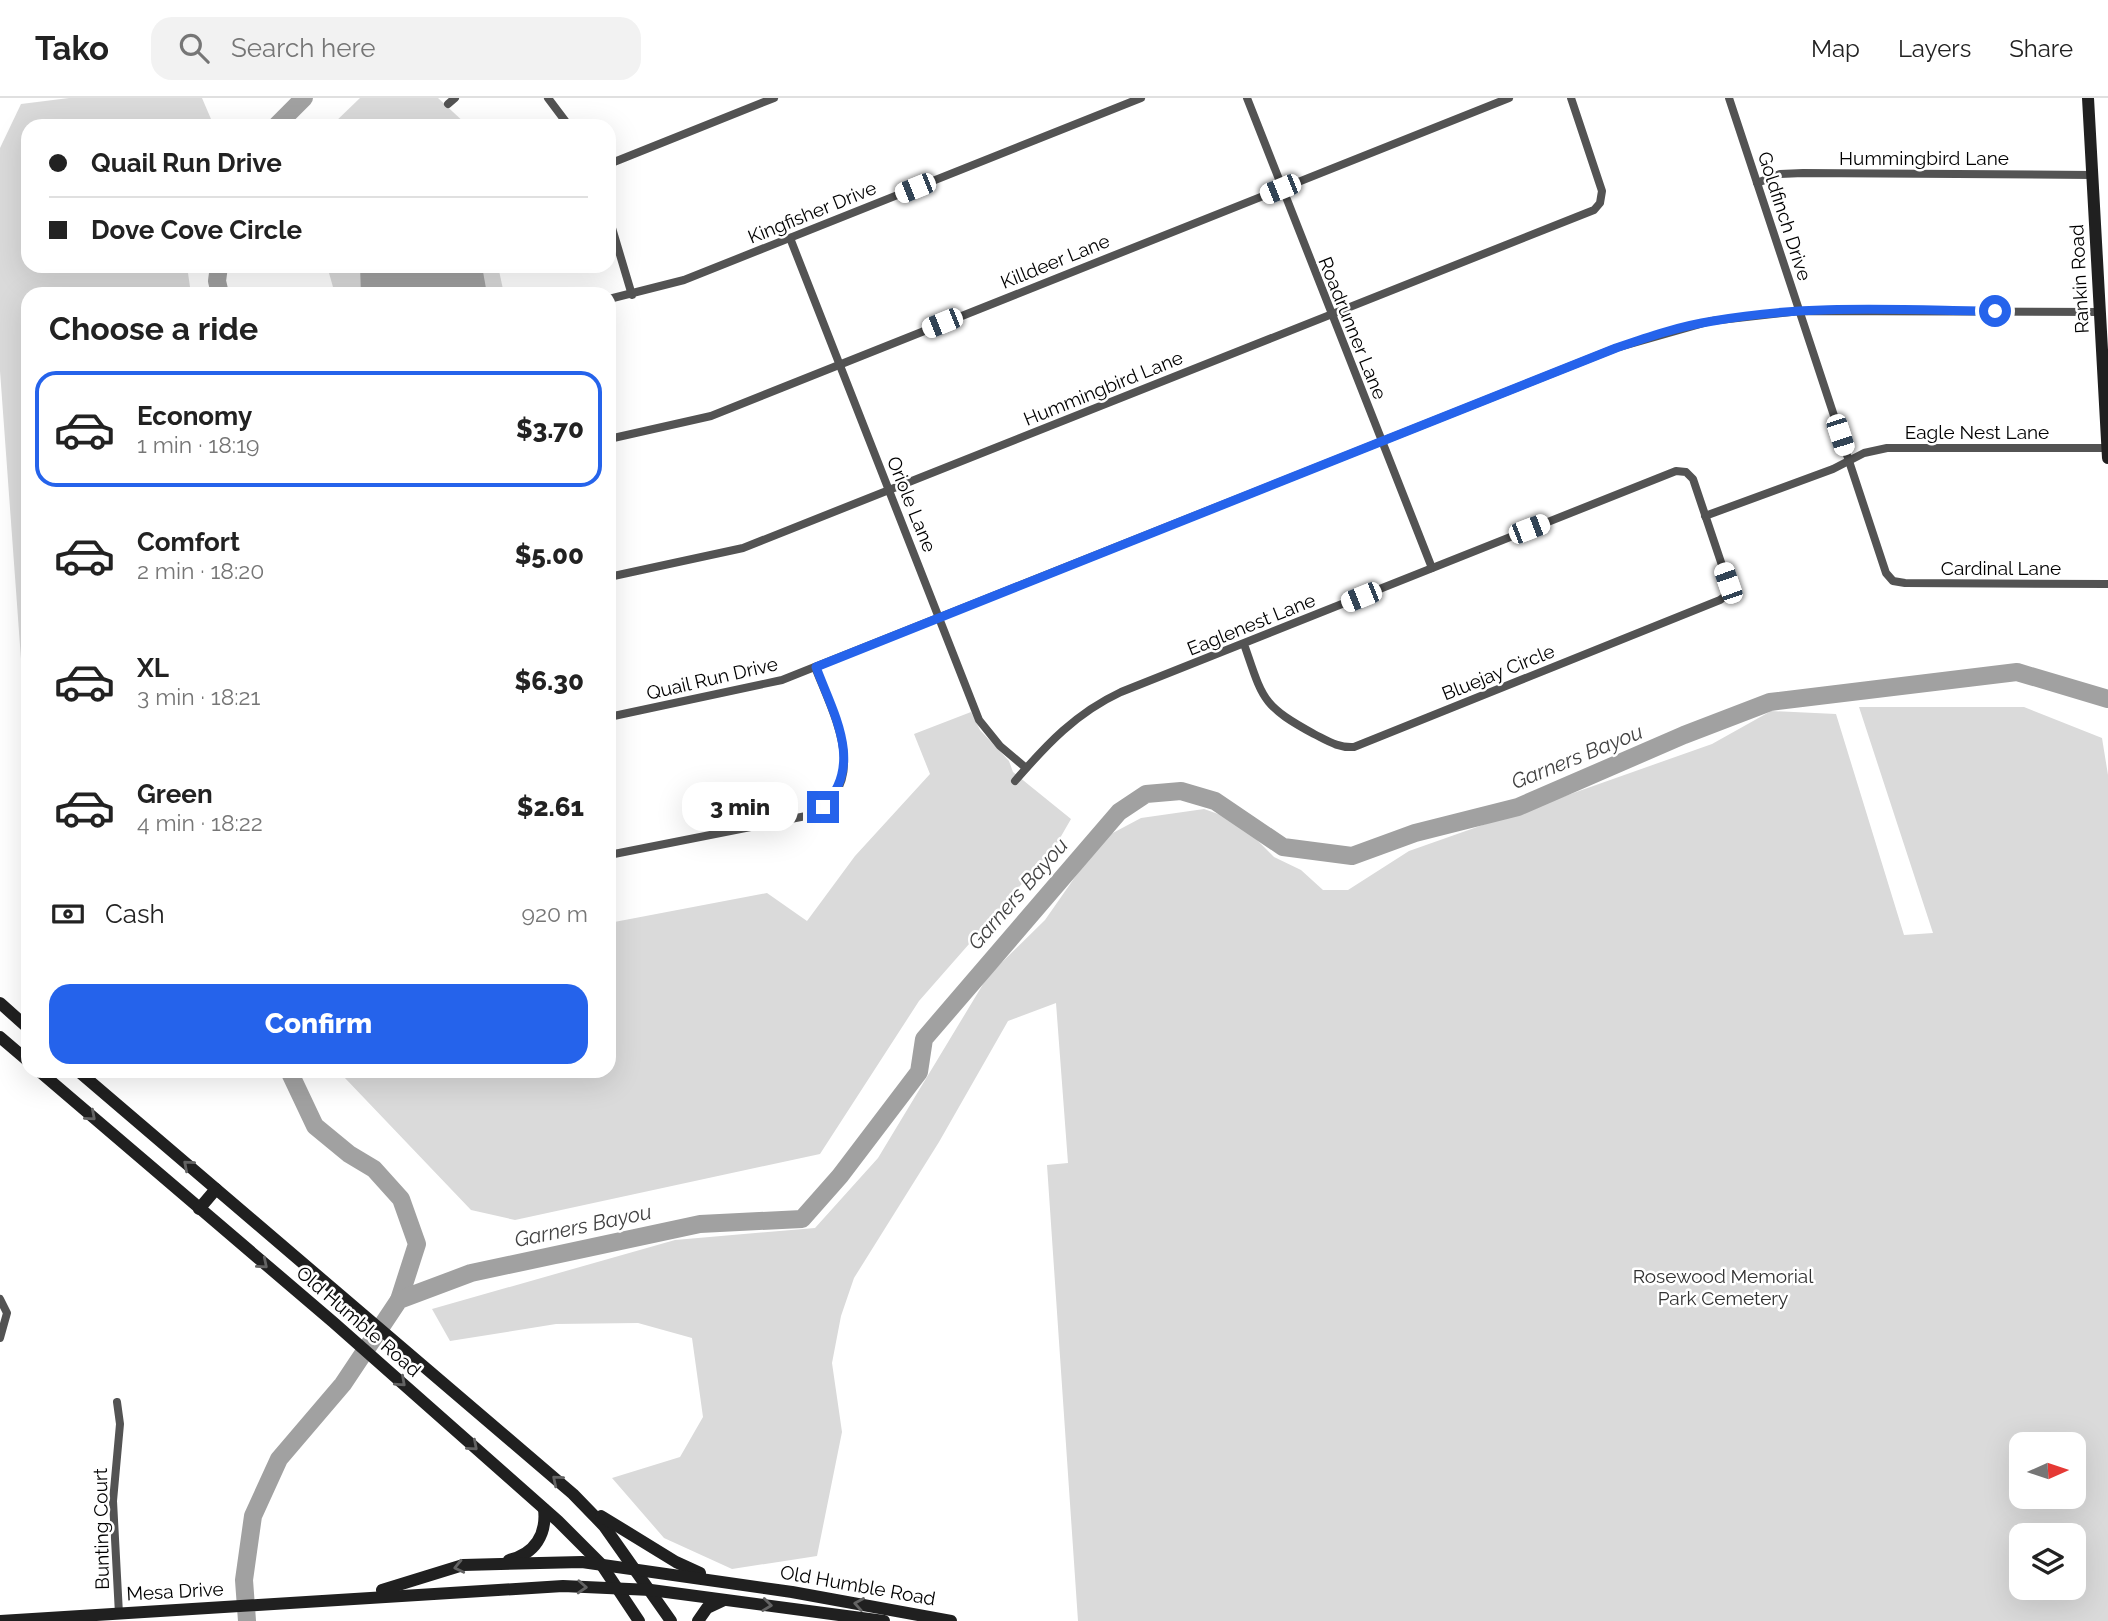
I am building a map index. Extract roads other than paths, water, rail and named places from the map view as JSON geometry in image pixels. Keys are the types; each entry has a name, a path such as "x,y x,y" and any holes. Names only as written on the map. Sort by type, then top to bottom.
{"main road":[{"name":"Rankin Road","path":"2088,98 2108,458"},
{"path":"0,1003 21,1022"},
{"path":"0,1037 21,1056"},
{"name":"Old Humble Road","path":"47,1078 544,1508 601,1564 615,1589 650,1590 884,1621"},
{"name":"Old Humble Road","path":"86,1078 576,1499 604,1526 650,1590"},
{"path":"199,1209 216,1189"},
{"path":"576,1499 621,1531 676,1562 717,1580"},
{"path":"497,1563 521,1557 531,1550 543,1530 544,1508"},
{"name":"Mesa Drive","path":"351,1599 463,1565 601,1564 634,1568"},
{"name":"Old Humble Road","path":"634,1568 951,1621"},
{"name":"Mesa Drive","path":"0,1621 510,1587 615,1589"},
{"path":"615,1589 639,1621"},
{"path":"650,1590 671,1621"},
{"path":"698,1621 707,1608 728,1600"}],"street":[{"path":"548,98 564,119"},
{"path":"616,161 774,98"},
{"name":"Kingfisher Drive","path":"616,298 684,280 1141,98"},
{"name":"Roadrunner Lane","path":"1247,98 1280,189 1432,568"},
{"name":"Killdeer Lane","path":"616,437 711,416 1509,98"},
{"name":"Hummingbird Lane","path":"616,575 743,548 1594,210 1600,203 1602,191 1571,98"},
{"name":"Goldfinch Drive","path":"1729,98 1886,573 1893,581"},
{"name":"Hummingbird Lane","path":"1757,183 1780,174 1803,173 2093,176"},
{"name":"Oriole Lane","path":"790,238 979,720 1000,746 1026,768"},
{"path":"616,241 632,295"},
{"name":"Quail Run Drive","path":"616,716 747,689 816,667 1616,348 1668,331 1711,321 1800,311 2100,312"},
{"name":"Eagle Nest Lane","path":"1848,460 1864,453 1907,447 2107,448"},
{"path":"1705,516 1776,491 1848,460"},
{"name":"Eaglenest Lane","path":"1015,781 1060,730 1100,702 1676,471 1686,471 1693,479 1705,516"},
{"name":"Bluejay Circle","path":"1244,644 1261,691 1271,708 1335,745 1354,747 1720,600 1728,594 1728,583 1705,516"},
{"name":"Cardinal Lane","path":"1893,581 2108,584"},
{"path":"616,854 806,816 823,807 839,786 845,759 841,735 816,667"},
{"path":"0,1299 7,1313 0,1338"},
{"name":"Bunting Court","path":"117,1402 120,1424 113,1501 119,1614"}],"waterway":[{"path":"283,119 304,98"},
{"path":"218,273 218,287"},
{"name":"Garners Bayou","path":"247,1621 244,1580 253,1516 279,1459 343,1384 399,1300 471,1273 700,1224 802,1219 840,1176 919,1072 924,1039 1119,812 1146,794 1181,791 1215,801 1283,847 1352,856 1415,833 1518,807 1684,735 1770,702 2017,672 2108,699"},
{"path":"292,1078 315,1126 349,1154 374,1169 401,1199 417,1244 399,1300"}],"park label":[{"name":"Rosewood Memorial Park Cemetery","path":"1723,1287"}]}
